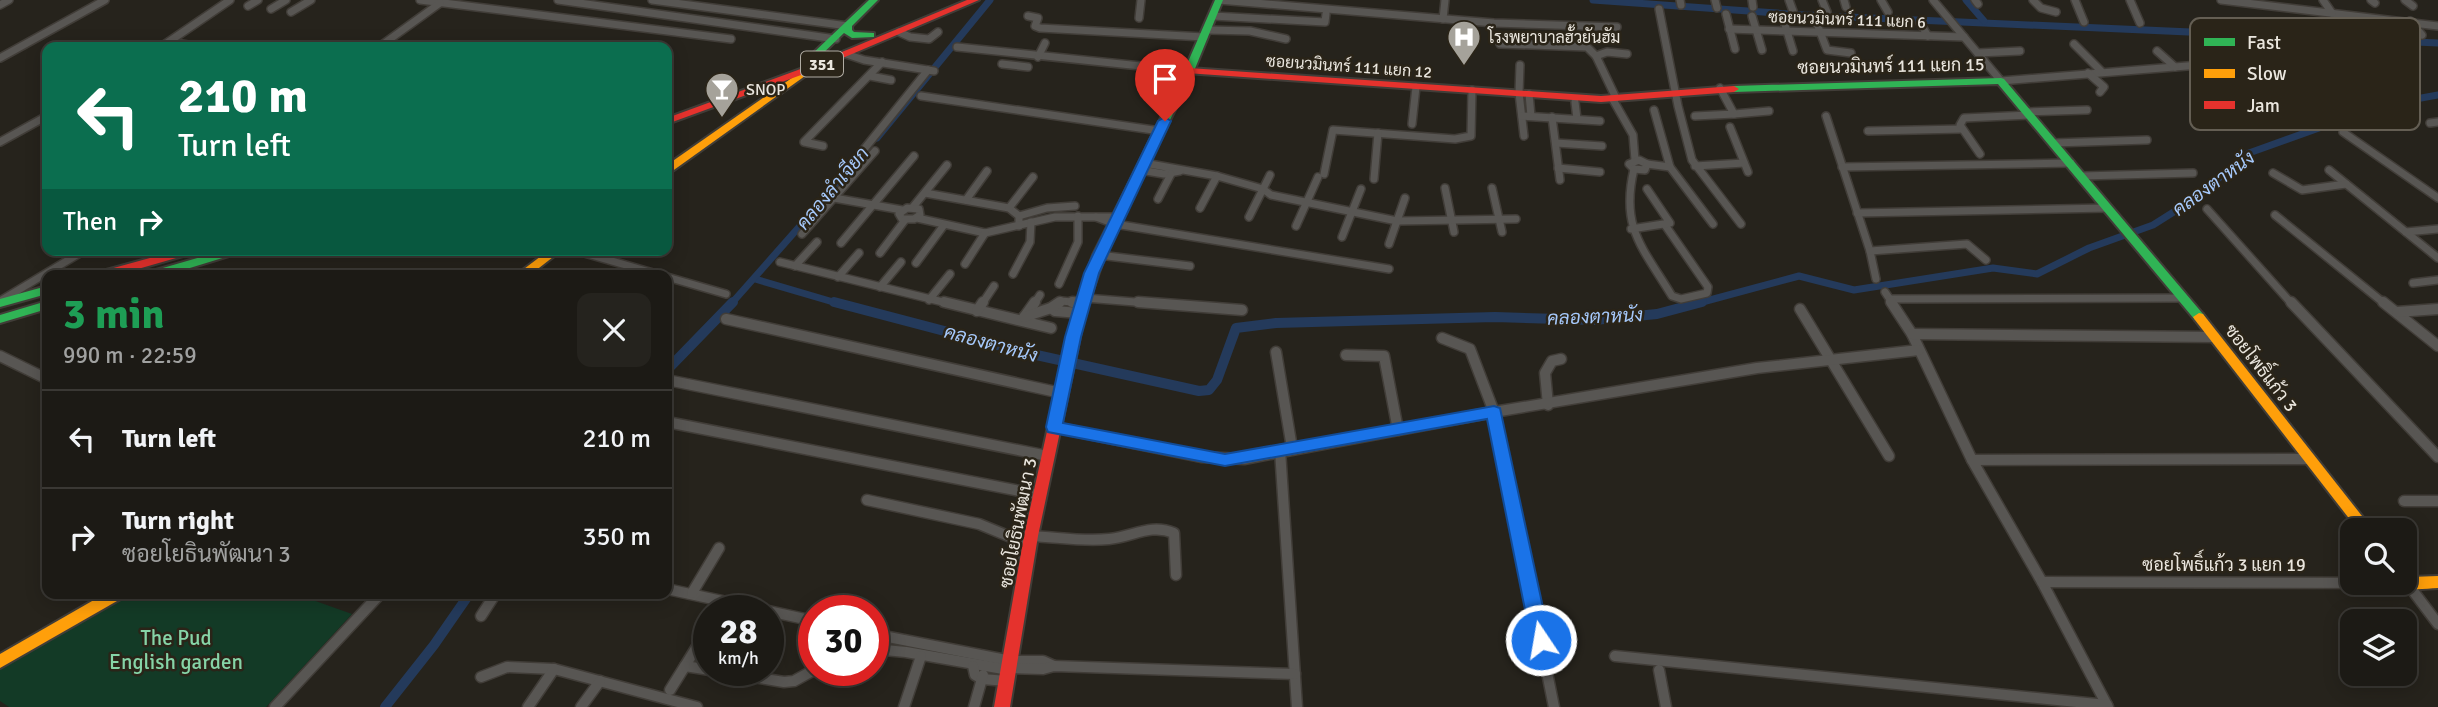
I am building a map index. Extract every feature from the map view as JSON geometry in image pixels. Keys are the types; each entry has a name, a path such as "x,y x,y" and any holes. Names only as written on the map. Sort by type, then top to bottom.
{"street":[{"path":"0,5 9,0"},
{"path":"0,58 105,0"},
{"path":"169,42 230,0"},
{"path":"248,6 258,0"},
{"path":"271,9 286,0"},
{"path":"291,12 311,0"},
{"path":"420,0 470,4 731,39"},
{"path":"558,0 836,39"},
{"path":"652,0 848,26"},
{"path":"672,166 811,64 874,0"},
{"name":"351","path":"672,119 747,92 871,34 953,0"},
{"name":"351","path":"672,109 846,54 975,0"},
{"path":"1139,18 1141,0"},
{"path":"1219,0 1443,19 1617,27"},
{"name":"ซอยโยธินพัฒนา 3","path":"1002,707 1030,540 1082,305 1099,255 1189,71 1219,0"},
{"path":"1443,19 1445,0"},
{"path":"1789,0 1793,11"},
{"path":"1822,0 1827,12"},
{"path":"1881,0 1888,12"},
{"path":"1933,0 2001,80 2190,66"},
{"path":"2033,0 2041,8 2056,12"},
{"path":"2075,0 2084,22"},
{"path":"2130,0 2140,23"},
{"path":"2221,0 2381,18"},
{"path":"2323,0 2332,13"},
{"path":"2405,0 2413,6"},
{"path":"386,42 440,3"},
{"path":"1247,17 1249,7"},
{"path":"1660,9 1675,92 1695,166 1741,224"},
{"path":"1287,20 1289,10"},
{"path":"1213,16 1325,22 1326,14"},
{"path":"1726,14 1735,49"},
{"path":"1028,16 1038,18 1035,26 1040,28 1206,33 1250,31 1286,39"},
{"path":"1752,16 1762,50"},
{"path":"1783,18 1793,51"},
{"path":"1816,21 1826,50 1851,52"},
{"path":"1920,23 1928,36"},
{"path":"2420,23 2438,26"},
{"path":"848,26 847,31 852,35 871,34"},
{"name":"ซอยนวมินทร์ 111 แยก 6","path":"1729,29 1964,37"},
{"path":"899,32 910,37 929,39 937,32"},
{"path":"1023,75 1045,43"},
{"path":"1500,44 1587,47 1596,56 1614,98 1627,119 1635,144 1630,186 1631,229 1672,296 1681,299 1707,293 1708,287 1664,225"},
{"path":"2074,44 2102,72"},
{"path":"957,47 1189,71"},
{"path":"1978,53 2020,51"},
{"path":"2157,51 2175,67"},
{"path":"1596,56 1600,52 1627,54"},
{"path":"846,54 930,70 861,153"},
{"path":"823,146 804,142 882,62"},
{"path":"1002,64 1028,67"},
{"path":"1520,65 1531,117"},
{"name":"ซอยนวมินทร์ 111 แยก 12","path":"1189,71 1589,99"},
{"path":"2088,74 2104,87 2100,92"},
{"path":"870,76 891,80"},
{"name":"ซอยนวมินทร์ 111 แยก 15","path":"1589,99 1720,88 2001,80 2130,232"},
{"path":"1412,124 1416,87"},
{"path":"1720,88 1734,114"},
{"path":"1296,226 1321,176 1333,130 1346,128 1378,133 1467,138 1472,132 1472,90"},
{"path":"747,92 757,99 751,110"},
{"path":"1524,94 1524,136"},
{"path":"920,96 1160,131"},
{"path":"1575,102 1577,119"},
{"path":"1654,110 1670,167 1713,224"},
{"path":"1980,154 1960,123 1968,116 2087,110"},
{"path":"1695,116 1769,111"},
{"path":"1522,116 1600,121"},
{"path":"1826,116 1870,251 1875,279"},
{"path":"1552,117 1560,180"},
{"path":"0,142 42,119"},
{"path":"1730,127 1748,172"},
{"path":"1868,131 1962,129"},
{"path":"2343,132 2438,198"},
{"path":"1374,179 1378,133"},
{"path":"2053,143 2147,140"},
{"path":"1556,143 1602,146"},
{"path":"802,234 875,151"},
{"path":"841,243 914,156"},
{"path":"1695,166 1744,163"},
{"path":"1842,167 2071,163"},
{"path":"1634,165 1645,170 1647,164 1670,167"},
{"path":"834,198 902,210 913,207 947,165"},
{"path":"1142,167 1217,176 1263,188 1271,195 1396,221 1516,219"},
{"path":"1142,167 1171,174 1182,170"},
{"path":"1558,168 1600,172"},
{"path":"2329,170 2438,258"},
{"path":"966,200 988,171"},
{"path":"2082,176 2193,173"},
{"path":"2273,173 2302,190 2346,184"},
{"path":"1158,199 1171,174"},
{"path":"1249,217 1270,175"},
{"path":"1200,208 1217,176"},
{"path":"1009,208 1033,177"},
{"path":"1445,188 1454,232"},
{"path":"1492,188 1502,232"},
{"path":"1342,237 1361,189"},
{"path":"1631,229 1670,223 1647,189"},
{"path":"925,193 1009,208 1019,216"},
{"path":"1389,244 1405,198"},
{"path":"1019,216 1047,208 1075,206"},
{"path":"913,207 920,211 917,218"},
{"path":"1857,213 2108,208"},
{"path":"2207,209 2304,317 2438,457"},
{"path":"902,210 900,216 905,220"},
{"path":"2275,215 2438,346"},
{"path":"1019,216 1019,226"},
{"path":"1059,284 1078,242 1078,216"},
{"path":"880,253 905,220 917,218 985,233 1031,222 1078,216 1116,220 1389,269"},
{"path":"1013,274 1032,240 1034,229 1031,222"},
{"path":"916,262 944,225"},
{"path":"2406,232 2438,229"},
{"name":"ซอยโพธิ์แก้ว 3","path":"2130,232 2357,518"},
{"path":"965,264 985,233"},
{"path":"794,266 817,242"},
{"path":"1870,251 1967,244 1986,260"},
{"path":"838,277 859,253"},
{"path":"1099,255 1190,266"},
{"path":"52,270 75,256"},
{"path":"121,270 171,256"},
{"path":"170,270 218,256"},
{"path":"529,270 549,256"},
{"path":"595,256 643,270"},
{"path":"780,262 929,300 1023,319 1051,328"},
{"path":"880,287 901,262"},
{"path":"929,300 950,274"},
{"path":"0,302 42,276"},
{"path":"672,278 726,294"},
{"path":"2413,283 2438,280"},
{"path":"977,311 994,286"},
{"path":"0,302 42,291"},
{"path":"1023,319 1040,295"},
{"path":"2107,706 2042,582 1972,460 1912,334 1887,295 2184,298"},
{"path":"1023,319 1051,308 1055,311 1082,305 1242,310"},
{"path":"0,319 42,306"},
{"path":"1800,309 1889,456"},
{"path":"2397,312 2438,309"},
{"path":"726,319 1061,393"},
{"path":"1912,334 2215,337"},
{"path":"1442,338 1470,349 1494,412 1554,707"},
{"path":"1054,427 1225,460 1757,368 1919,350"},
{"path":"1276,352 1286,449 1297,707"},
{"path":"1346,355 1384,356 1398,430"},
{"path":"0,356 42,377"},
{"path":"1548,405 1545,373 1552,361 1561,359"},
{"path":"672,381 1048,456"},
{"path":"672,423 1040,495"},
{"path":"1972,460 2310,458"},
{"path":"867,500 979,524 1030,540 1108,539 1155,527 1166,528 1174,533 1176,575"},
{"path":"2404,501 2436,503"},
{"path":"692,593 719,548"},
{"name":"ซอยโพธิ์แก้ว 3 แยก 19","path":"2042,582 2340,581"},
{"path":"2417,581 2438,582"},
{"path":"672,590 798,617"},
{"path":"2416,595 2438,624"},
{"path":"0,662 109,599"},
{"path":"275,707 375,599"},
{"path":"481,616 492,599"},
{"path":"889,638 1009,670"},
{"path":"889,651 921,656 980,671 1042,669 1055,666 1296,674"},
{"path":"670,690 693,653"},
{"path":"904,707 921,656"},
{"path":"1615,656 2107,706"},
{"path":"685,666 784,682 798,679"},
{"path":"481,677 507,667 554,669 696,707"},
{"path":"528,707 554,669"},
{"path":"1659,670 1666,707"},
{"path":"974,707 980,671"},
{"path":"581,707 600,681"}],"green space":[{"name":"The Pud English garden","path":"109,599 310,599 352,614 266,707 9,707 0,701 0,663"}],"waterway":[{"name":"คลองลำเจียก","path":"877,138 990,0"},
{"path":"1593,0 1804,15 2190,32"},
{"path":"1966,0 1984,21"},
{"path":"2420,42 2438,43"},
{"name":"คลองตาหนัง","path":"2420,98 2438,95"},
{"name":"คลองตาหนัง","path":"1695,304 1799,276 1854,290 1993,268 2037,274 2089,248 2153,225 2191,201 2249,153 2313,130"},
{"name":"คลองลำเจียก","path":"731,304 868,149"},
{"name":"คลองตาหนัง","path":"755,279 840,304"},
{"name":"คลองลำเจียก","path":"672,365 733,302"},
{"name":"คลองตาหนัง","path":"834,302 1032,354 1199,391 1209,390 1217,380 1236,328 1276,323 1495,317 1594,320 1657,314 1702,302"},
{"name":"คลองลำเจียก","path":"385,707 466,599"}],"traffic: fast":[{"path":"813,58 874,0"},
{"path":"1133,185 1189,71 1219,0"},
{"path":"848,26 847,31 852,35 871,35"},
{"path":"1734,89 2001,81 2199,317"},
{"path":"170,270 218,256"},
{"path":"0,303 42,291"},
{"path":"0,319 42,306"}],"traffic: slow":[{"path":"672,166 809,69"},
{"path":"529,270 549,256"},
{"path":"2199,317 2357,518"},
{"path":"2417,583 2438,582"},
{"path":"0,662 109,599"}],"traffic: jam":[{"path":"672,119 809,69 975,0"},
{"path":"1189,71 1601,99 1734,89"},
{"path":"1002,707 1031,536 1079,313 1099,255 1133,185"},
{"path":"121,270 171,256"}],"place":[{"name":"โรงพยาบาลฮั้วยันฮัม","path":"1464,67"},
{"name":"SNOP","path":"722,119"}],"route":[{"path":"1165,121 1092,273 1073,337 1054,427 1225,460 1494,412 1541,640"}]}
